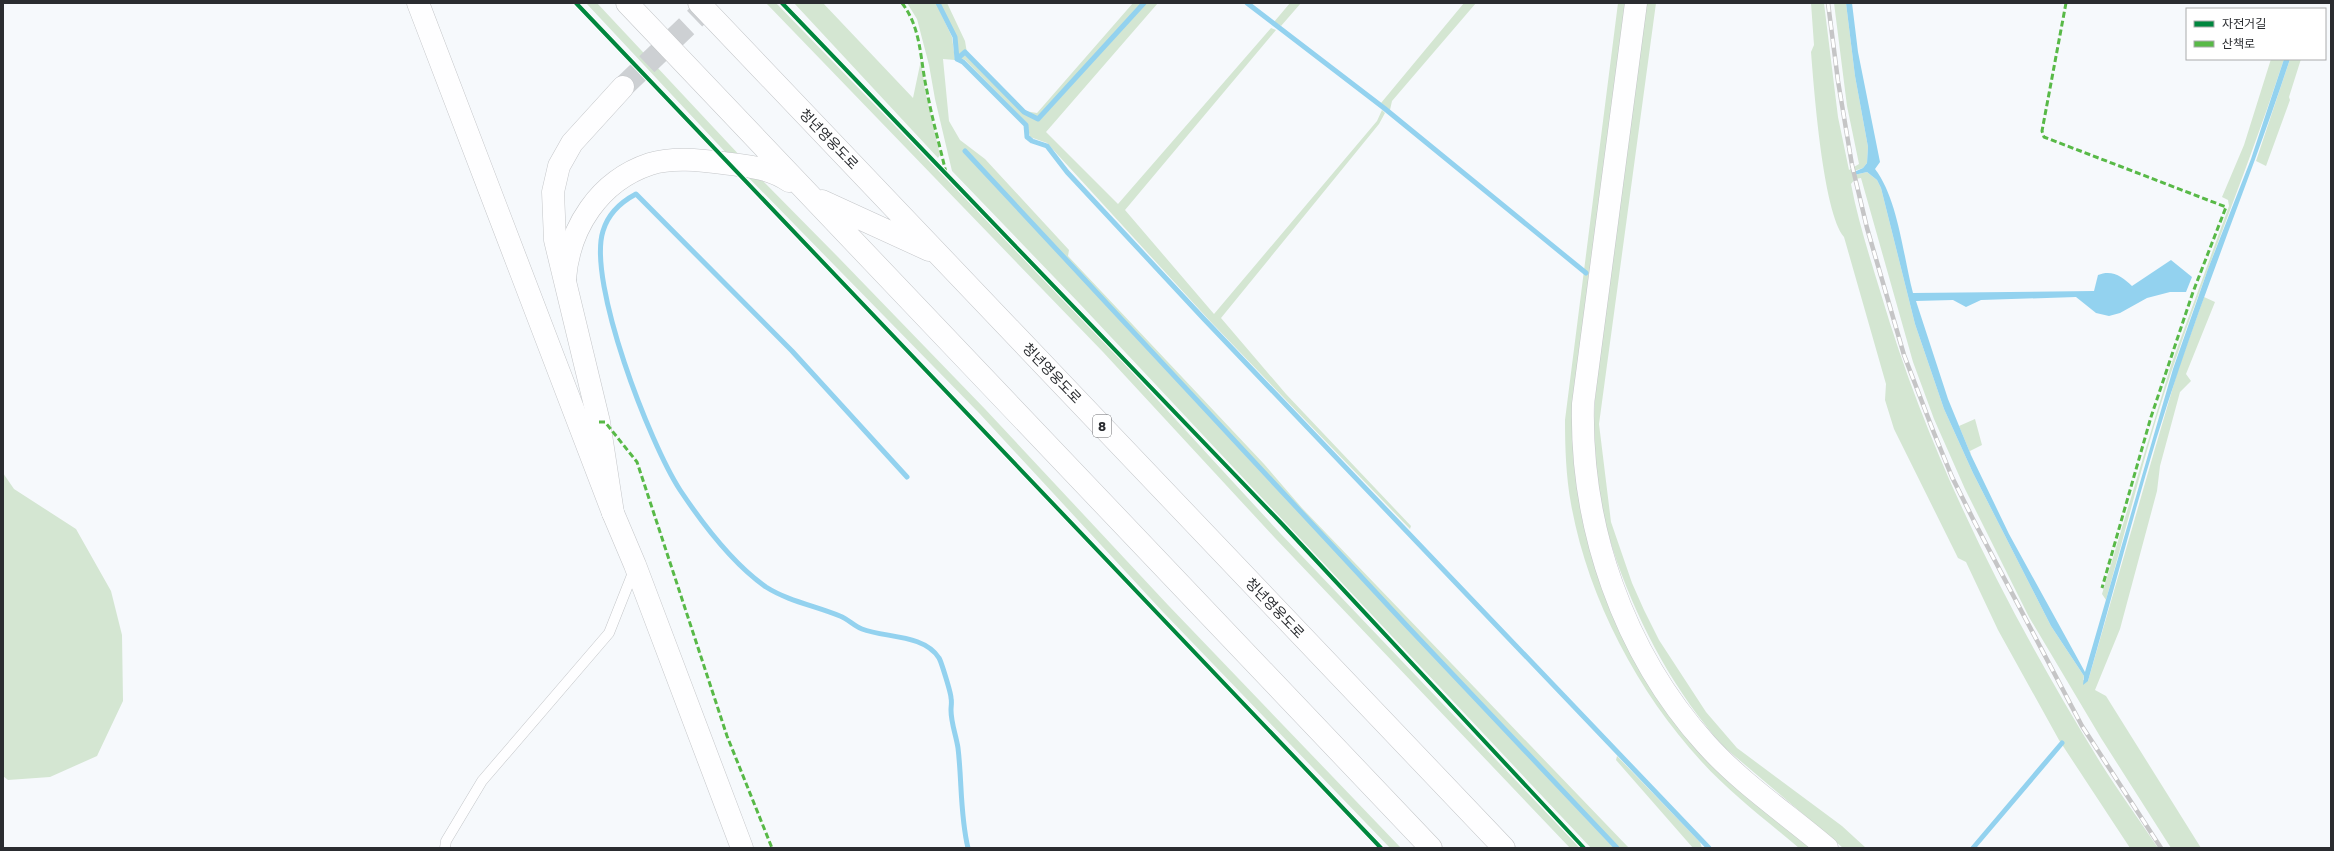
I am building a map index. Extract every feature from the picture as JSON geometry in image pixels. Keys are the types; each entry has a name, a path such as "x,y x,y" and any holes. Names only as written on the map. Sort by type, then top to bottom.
{"main road":[{"path":"418,3 613,513 635,565 742,848"},
{"path":"627,3 1431,848"},
{"name":"청년영웅도로","path":"699,3 1504,848"},
{"path":"1636,3 1583,404 1583,450 1597,539 1611,583 1632,633 1657,679 1687,721 1706,744 1739,775 1827,848"},
{"path":"613,513 599,422 555,240 553,192 559,166 572,143 623,87"},
{"path":"565,279 567,257 572,240 592,206 618,180 651,164 670,161 709,161 763,168 783,177 810,196 939,254"}],"lane":[{"path":"445,848 446,842 482,781 609,633 635,565"}],"green space":[{"path":"586,3 597,3 743,159 729,156"},
{"path":"766,3 776,3 1108,346 1280,533 1580,848 1570,848 1275,538 1103,352"},
{"path":"794,3 823,3 913,98 921,60 925,90 940,155 938,158"},
{"path":"907,3 936,3 952,37 955,60 943,59 949,121 960,140 985,159 1069,250 1068,256 1264,464 1302,508 1629,848 1591,848 1079,303 952,171 935,99 929,65 917,19"},
{"path":"940,3 947,3 965,41 967,53 964,50 958,56 956,36"},
{"path":"1133,3 1142,3 1038,117 1025,111 1037,113"},
{"path":"1146,3 1158,3 1046,132 1118,204 1271,28 1276,30 1125,210 1214,314 1377,121 1382,110 1385,113 1379,124 1221,318 1286,394 1411,526 1410,529 1209,320 1047,143 1030,137 1027,123 965,60 960,58 964,54 1023,113 1039,121"},
{"path":"1290,3 1301,3 1281,26 1274,22"},
{"path":"1464,3 1476,3 1392,101 1390,110 1381,103"},
{"path":"1618,3 1626,3 1579,495 1590,550 1636,657 1815,848 1799,848 1761,817 1712,773 1678,734 1656,705 1618,642 1589,574 1579,539 1568,483 1565,420"},
{"path":"1645,3 1656,3 1599,424 1611,522 1632,583 1659,640 1706,712 1737,748 1842,826 1866,848 1843,848 1724,747 1707,727 1675,683 1649,636 1637,612 1617,562 1606,528 1598,494 1595,465 1594,435 1597,377 1603,318"},
{"path":"1811,3 1824,3 1838,117 1849,170 1859,164 1847,106 1834,3 1846,3 1855,76 1868,147 1867,163 1863,168 1854,171 1854,175 1867,172 1877,180 1881,188 1915,324 1944,409 1973,473 2051,626 2084,676 2083,680 2088,681 2178,370 2204,297 2215,302 2186,374 2191,381 2180,392 2160,466 2157,491 2120,629 2095,690 2106,696 2201,848 2171,848 2101,738 2029,617 1965,489 1934,419 1913,362 1861,178 1855,179 1851,184 1864,239 1901,357 1948,477 1975,536 2034,650 2100,762 2158,848 2130,848 2059,740 1998,630 1966,562 1958,558 1894,429 1885,400 1886,384 1844,237 1830,203 1817,120 1812,70 1811,52 1814,45"},
{"path":"2271,60 2284,60 2257,137 2186,328 2146,454 2106,600 2102,594 2171,365 2229,206 2228,200 2222,197 2244,145"},
{"path":"2290,60 2301,60 2289,97 2290,100 2266,166 2256,161"},
{"path":"745,174 763,181 838,257 985,409 1168,605 1401,848 1390,848 1162,611 980,414"},
{"path":"1975,419 1982,445 1970,451 1971,455 1959,426"},
{"path":"3,473 14,489 76,529 111,591 122,635 123,701 97,756 50,777 8,780 3,776"},
{"path":"1617,756 1700,842 1702,848 1693,848 1616,760"}],"water":[{"path":"1846,3 1852,3 1858,52 1880,162 1875,169 1883,181 1894,211 1913,293 2094,291 2098,275 2103,273 2113,273 2121,277 2132,286 2171,260 2192,277 2186,292 2170,292 2147,298 2120,313 2109,316 2096,313 2076,297 1981,300 1966,307 1953,300 1916,301 1948,399 1971,455 2009,534 2085,672 2173,369 2208,269 2251,159 2284,60 2290,60 2192,330 2166,407 2088,681 2083,685 2084,676 2051,626 1973,473 1944,409 1915,324 1881,188 1877,180 1867,172 1854,175 1854,172 1863,168 1867,163 1868,147 1855,76"}],"waterway":[{"path":"938,3 955,37 957,59 963,62 1026,125 1027,137 1032,141 1047,146 1067,172 1203,318 1709,848"},
{"path":"957,59 965,52 1024,112 1038,119 1144,3"},
{"path":"1247,3 1384,108 1586,273"},
{"path":"965,151 1408,627 1617,848"},
{"path":"907,477 792,351 636,194 616,209 608,219 603,231 600,255 604,287 612,323 624,362 638,401 667,468 680,490 708,529 730,555 754,578 766,587 793,600 831,612 862,629 904,638 924,645 932,650 939,658 951,695 951,715 958,748 962,811 968,848"},
{"path":"1973,848 2062,743"}],"tunnel":[{"path":"623,87 711,3"}],"railway":[{"path":"1828,3 1838,81 1852,165 1867,228 1904,355 1934,433 1952,477 1974,521 2082,726 2161,848"}],"marked path":[{"path":"902,3 909,13 917,34 929,101 946,173"},
{"path":"2066,3 2042,131 2044,137 2226,207 2193,292 2151,417 2102,588"},
{"path":"599,422 605,422 637,462 727,736 772,848"}],"cycle path":[{"path":"576,3 1381,848"},
{"path":"782,3 1283,525 1584,848"}]}
